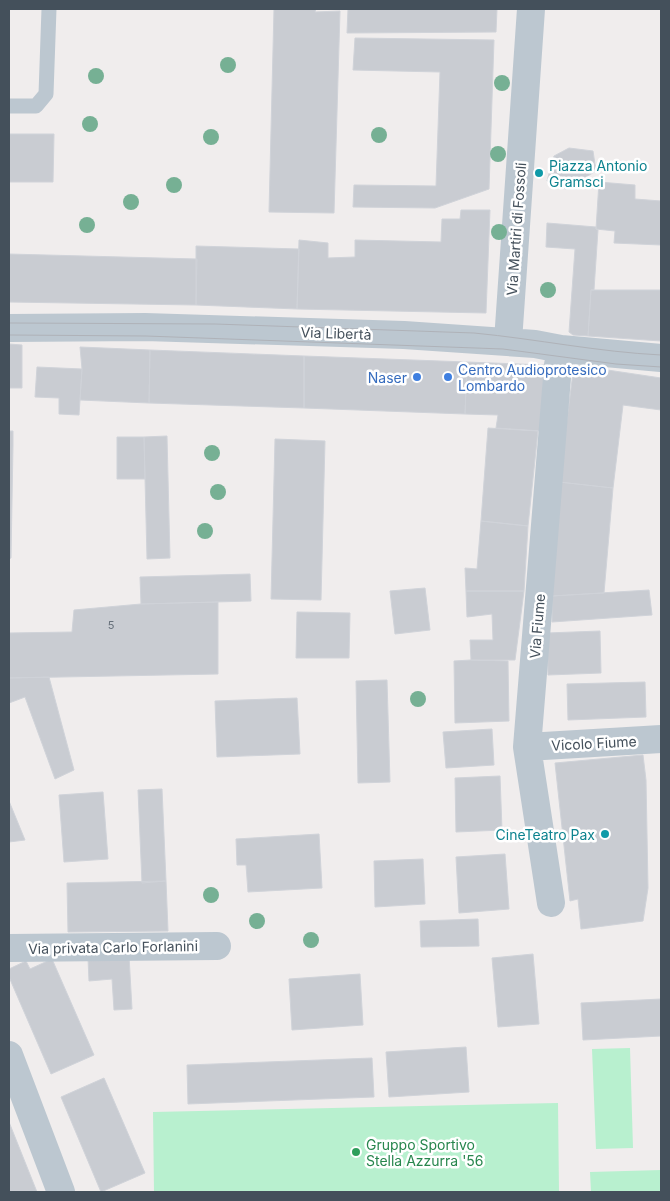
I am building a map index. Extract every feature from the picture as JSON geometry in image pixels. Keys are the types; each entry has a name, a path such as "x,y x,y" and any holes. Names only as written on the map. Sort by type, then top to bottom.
{"street":[{"name":"Via Martiri di Fossoli","path":"508,342 531,9"},
{"name":"Via Libertà","path":"9,328 145,327 404,335 536,344 561,349 661,358"},
{"name":"Via Fiume","path":"551,903 527,747 558,365 561,349"},
{"name":"Vicolo Fiume","path":"527,747 661,739"},
{"name":"Via privata Carlo Forlanini","path":"9,948 217,946"},
{"path":"9,1055 61,1192"}],"lane":[{"path":"9,106 36,106 46,94 48,9"}],"green space":[{"path":"630,1048 633,1148 596,1149 592,1049"},
{"name":"Gruppo Sportivo Stella Azzurra '56","path":"558,1103 559,1192 154,1192 153,1112"},
{"path":"661,1170 661,1192 591,1192 590,1172"}],"building":[{"path":"274,9 316,9 315,12 340,11 334,213 269,212"},
{"path":"348,9 497,9 496,32 347,33"},
{"path":"355,38 494,40 489,189 435,208 353,207 354,185 436,186 440,72 353,70"},
{"path":"9,134 54,134 53,182 9,182"},
{"path":"569,148 593,151 596,171 566,189 547,181 554,156"},
{"path":"599,182 635,185 635,199 661,201 661,245 614,243 615,231 596,229"},
{"path":"461,210 490,210 486,313 297,309 299,240 328,243 328,258 355,257 355,240 441,242 442,219 460,219"},
{"path":"547,223 596,227 598,230 594,290 591,290 588,336 573,335 569,332 575,249 546,247"},
{"path":"196,246 299,249 297,309 196,305"},
{"path":"9,254 197,259 196,305 9,302"},
{"path":"591,290 661,290 661,341 588,336"},
{"path":"9,344 22,345 22,388 9,388"},
{"path":"80,347 150,350 149,403 80,400 82,369"},
{"path":"150,350 304,356 304,408 149,403"},
{"path":"304,356 467,362 465,414 304,408"},
{"path":"467,362 544,365 541,431 496,428 498,415 465,414"},
{"path":"574,365 661,378 661,410 623,405 613,488 559,482"},
{"path":"37,367 82,369 79,415 59,414 59,398 35,397"},
{"path":"488,428 538,431 528,526 481,521"},
{"path":"9,431 13,431 13,445 11,558 9,559"},
{"path":"167,436 170,558 147,559 144,437"},
{"path":"117,437 144,437 145,479 117,479"},
{"path":"275,439 325,441 321,600 271,599"},
{"path":"559,482 613,488 604,593 552,596"},
{"path":"481,521 528,526 524,591 466,591 465,568 477,569"},
{"path":"250,574 251,601 141,604 140,577"},
{"path":"425,588 430,630 395,634 390,591"},
{"path":"649,590 652,615 552,622 552,596"},
{"path":"466,591 524,591 515,660 471,660 470,640 493,640 492,614 467,617"},
{"path":"218,602 218,674 9,678 9,633 72,632 74,610 141,604"},
{"path":"297,612 350,613 349,658 296,658"},
{"path":"600,631 601,673 548,675 547,633"},
{"path":"454,661 508,661 509,721 455,723"},
{"path":"49,677 74,770 55,779 25,697 9,703 9,678"},
{"path":"387,680 390,782 358,783 356,681"},
{"path":"645,682 646,717 568,720 567,684"},
{"path":"297,698 300,754 217,757 215,701"},
{"path":"492,729 494,765 446,768 443,732"},
{"name":"CineTeatro Pax","path":"643,755 646,780 648,888 643,921 581,929 578,899 570,901 555,763"},
{"path":"500,776 502,830 456,832 455,778"},
{"path":"162,789 166,881 142,883 138,790"},
{"path":"103,792 108,859 64,862 59,795"},
{"path":"9,801 25,840 9,842"},
{"path":"319,834 322,888 248,892 246,865 237,865 236,839"},
{"path":"505,854 509,909 459,913 456,857"},
{"path":"423,859 425,904 375,907 374,861"},
{"path":"166,881 168,931 68,932 67,883"},
{"path":"478,919 479,946 421,947 420,921"},
{"path":"533,954 539,1024 498,1027 492,958"},
{"path":"129,956 132,1009 114,1010 112,979 89,981 88,958"},
{"path":"52,959 94,1055 51,1074 9,977 9,969 26,961 30,969"},
{"path":"360,974 363,1025 292,1030 289,979"},
{"path":"661,999 661,1036 583,1040 581,1003"},
{"path":"466,1047 469,1092 389,1097 386,1052"},
{"path":"372,1058 374,1097 188,1104 187,1065"},
{"path":"104,1078 145,1173 101,1192 61,1097"},
{"path":"9,1122 37,1192 9,1192"}],"tram line":[{"path":"9,323 215,324 474,333 614,351 661,355"},
{"path":"9,335 146,336 503,349 616,364 661,367"}],"place":[{"name":"Piazza Antonio Gramsci","path":"539,173"},
{"name":"Naser","path":"417,377"},
{"name":"Centro Audioprotesico Lombardo","path":"448,377"},
{"name":"CineTeatro Pax","path":"605,834"},
{"name":"Gruppo Sportivo Stella Azzurra '56","path":"356,1152"}]}
